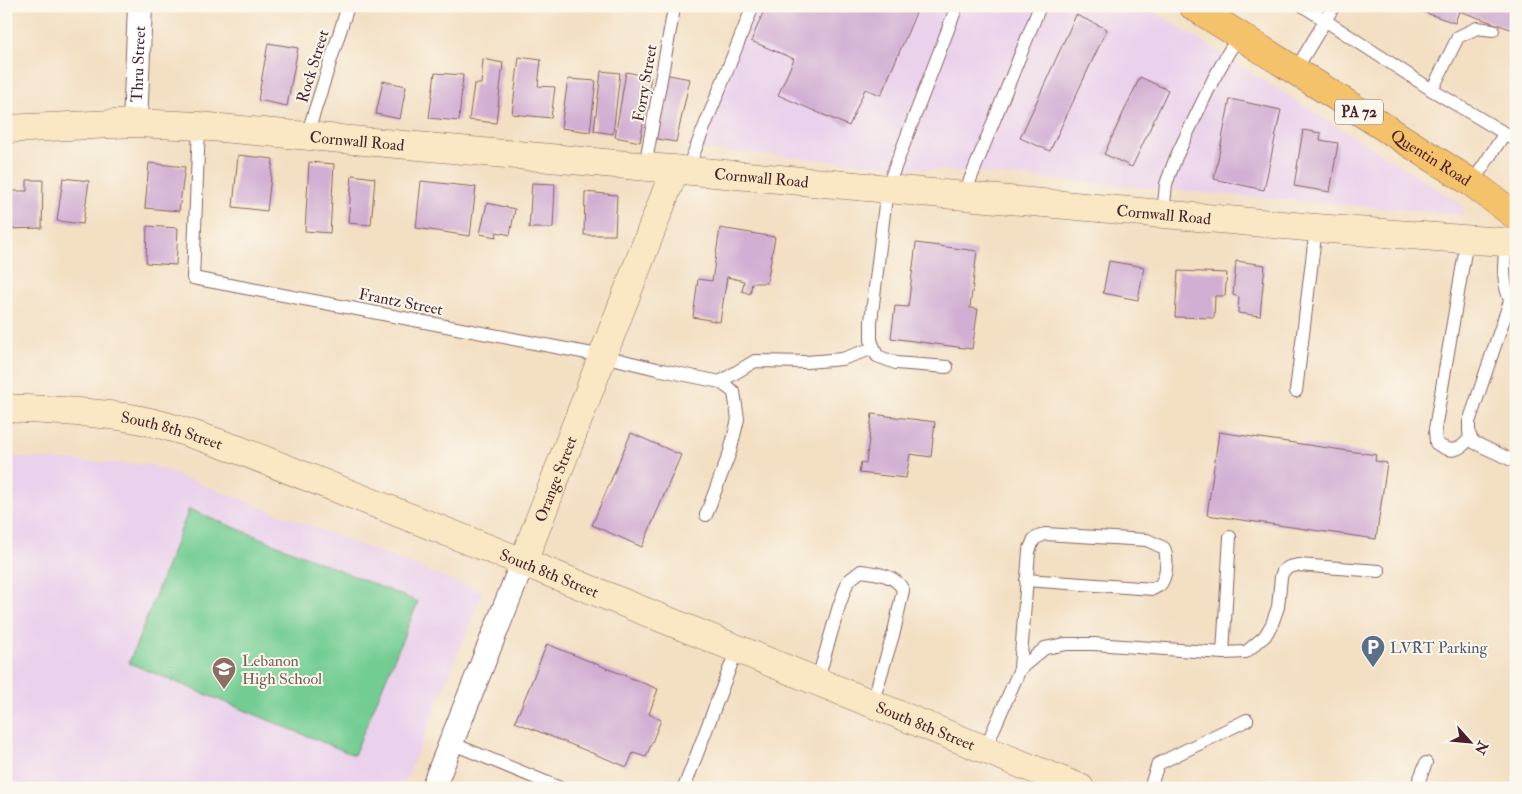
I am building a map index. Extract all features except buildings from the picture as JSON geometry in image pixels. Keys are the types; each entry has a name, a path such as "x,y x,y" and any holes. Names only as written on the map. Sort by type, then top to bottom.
{"highway":[{"name":"Quentin Road","path":"1199,8 1239,36 1472,183 1512,229"}],"street":[{"name":"Thru Street","path":"135,123 140,6"},
{"name":"Cornwall Road","path":"6,129 135,123 199,126 1316,228 1467,240 1512,229"},
{"name":"Orange Street","path":"433,788 603,356 681,170"},
{"name":"South 8th Street","path":"6,408 126,417 160,424 197,435 522,562 1080,788"}],"lane":[{"name":"Rock Street","path":"307,135 348,6"},
{"name":"Forry Street","path":"645,166 673,6"},
{"path":"681,170 753,6"},
{"path":"947,366 896,363 877,356 871,340 871,321 887,188 956,6"},
{"path":"964,195 1040,6"},
{"path":"1303,6 1432,90 1510,136 1472,183"},
{"path":"1295,71 1334,6"},
{"path":"1432,90 1458,37 1477,28 1493,30"},
{"path":"1163,214 1166,184 1176,157 1217,73 1239,36"},
{"name":"Frantz Street","path":"199,126 193,278 603,356 720,382"},
{"path":"1296,391 1316,228"},
{"path":"1512,229 1504,275 1506,290 1513,304 1469,422 1470,438 1475,443 1514,461"},
{"path":"1467,240 1435,428 1436,443 1443,448 1453,450 1463,446 1470,438"},
{"path":"706,514 730,452 738,419 734,392 720,382 755,361 807,362 842,359 874,348"},
{"path":"985,750 1020,669 1026,580 1029,551 1034,539 1045,534 1147,540 1164,548 1166,553 1164,577 1160,586 1153,589 1026,580"},
{"path":"1223,653 1230,537"},
{"path":"1020,669 1045,648 1066,644 1094,644 1223,653 1246,652 1265,636 1272,624 1278,607 1281,577 1289,567 1298,565 1379,571"},
{"path":"817,682 848,581 861,571 882,574 900,584 903,590 894,632 872,704"},
{"path":"684,788 737,649"},
{"path":"1150,788 1158,764 1247,720"},
{"path":"451,743 560,788"},
{"path":"1416,788 1426,763"}],"shaded area":[{"path":"752,6 1145,6 1460,203 1464,215 696,149"},
{"name":"Lebanon High School","path":"6,457 151,465 483,592 403,788 6,788"}],"green space":[{"path":"189,509 418,602 354,755 129,663"}],"place":[{"name":"LVRT Parking","path":"1373,668"},
{"name":"Lebanon High School","path":"224,690"}]}
